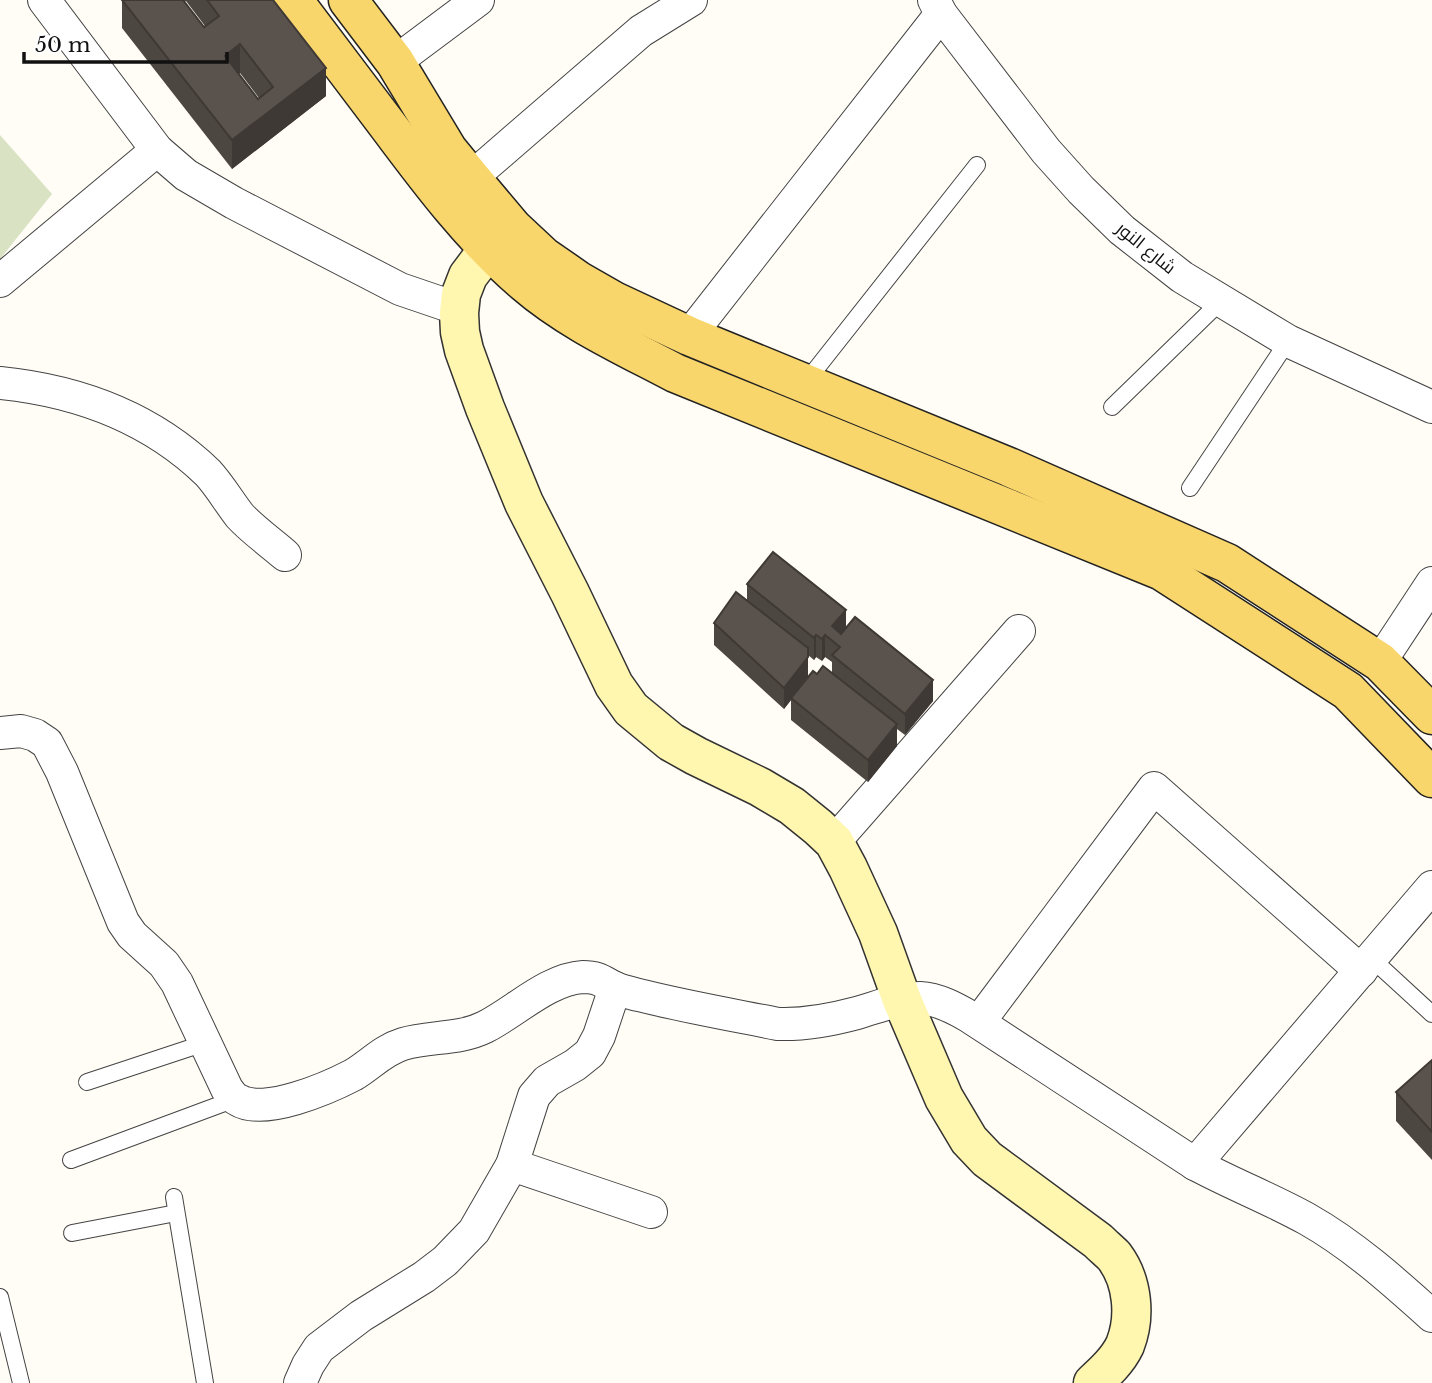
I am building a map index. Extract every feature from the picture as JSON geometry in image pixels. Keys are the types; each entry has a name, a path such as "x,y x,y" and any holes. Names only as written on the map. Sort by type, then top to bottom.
{"main road":[{"path":"293,0 434,188 524,283 556,307 603,336 675,373 1162,571 1348,691 1432,778"},
{"path":"348,0 396,62 448,150 471,178 513,228 543,257 579,281 614,301 689,335 1009,467 1227,563 1380,662 1432,715"},
{"path":"489,248 468,276 461,294 460,332 464,350 524,503 560,571 614,685 631,709 671,742 792,806 834,842 877,933 944,1098 968,1140 987,1159 1098,1241 1114,1257 1125,1279 1132,1302 1124,1346 1111,1367 1093,1383"}],"street":[{"path":"44,0 157,150 186,175 234,203 400,289 460,307"},
{"path":"396,62 478,0"},
{"path":"471,178 641,31 691,0"},
{"path":"689,335 938,7"},
{"name":"شارع النور","path":"938,7 1046,151 1122,230 1182,277 1288,341 1432,407"},
{"path":"0,281 157,150"},
{"path":"0,383 42,388 107,407 154,430 199,465 242,517 285,555"},
{"path":"1380,662 1432,583"},
{"path":"834,842 1019,631"},
{"path":"0,733 21,731 35,735 47,743 62,772 123,922 132,935 164,964 177,983 227,1089 235,1099 246,1104 277,1104 292,1100 356,1073 389,1049 418,1041 476,1032 541,992 581,977 598,978 615,988 641,996 778,1024 816,1023 902,1000 922,998 949,1005 979,1022 1195,1164 1307,1219 1340,1240 1432,1315"},
{"path":"979,1022 1154,788 1366,965"},
{"path":"1195,1164 1432,887"},
{"path":"300,1383 307,1365 319,1348 361,1316 424,1277 445,1261 474,1231 512,1165 534,1096 547,1081 590,1053 599,1036 615,988"},
{"path":"512,1165 652,1212"}],"lane":[{"path":"805,383 977,165"},
{"path":"1112,407 1221,301"},
{"path":"1191,488 1288,341"},
{"path":"1366,965 1432,1014"},
{"path":"87,1082 205,1042"},
{"path":"71,1160 235,1099"},
{"path":"72,1233 175,1205 205,1383"},
{"path":"0,1297 21,1383"}],"green space":[{"path":"0,135 52,194 0,259"}],"building":[{"path":"122,0 183,0 204,27 219,16 207,0 273,0 326,68 232,140","holes":["240,44 273,87 258,99 225,56"]},
{"path":"773,552 846,610 832,626 841,634 855,617 933,680 905,714 832,655 840,647 825,635 822,639 816,635 814,638 747,584"},
{"path":"736,592 808,648 808,657 784,688 714,623"},
{"path":"823,666 897,724 868,760 791,698 813,671 817,674"},
{"path":"1432,1060 1432,1132 1396,1092"}]}
